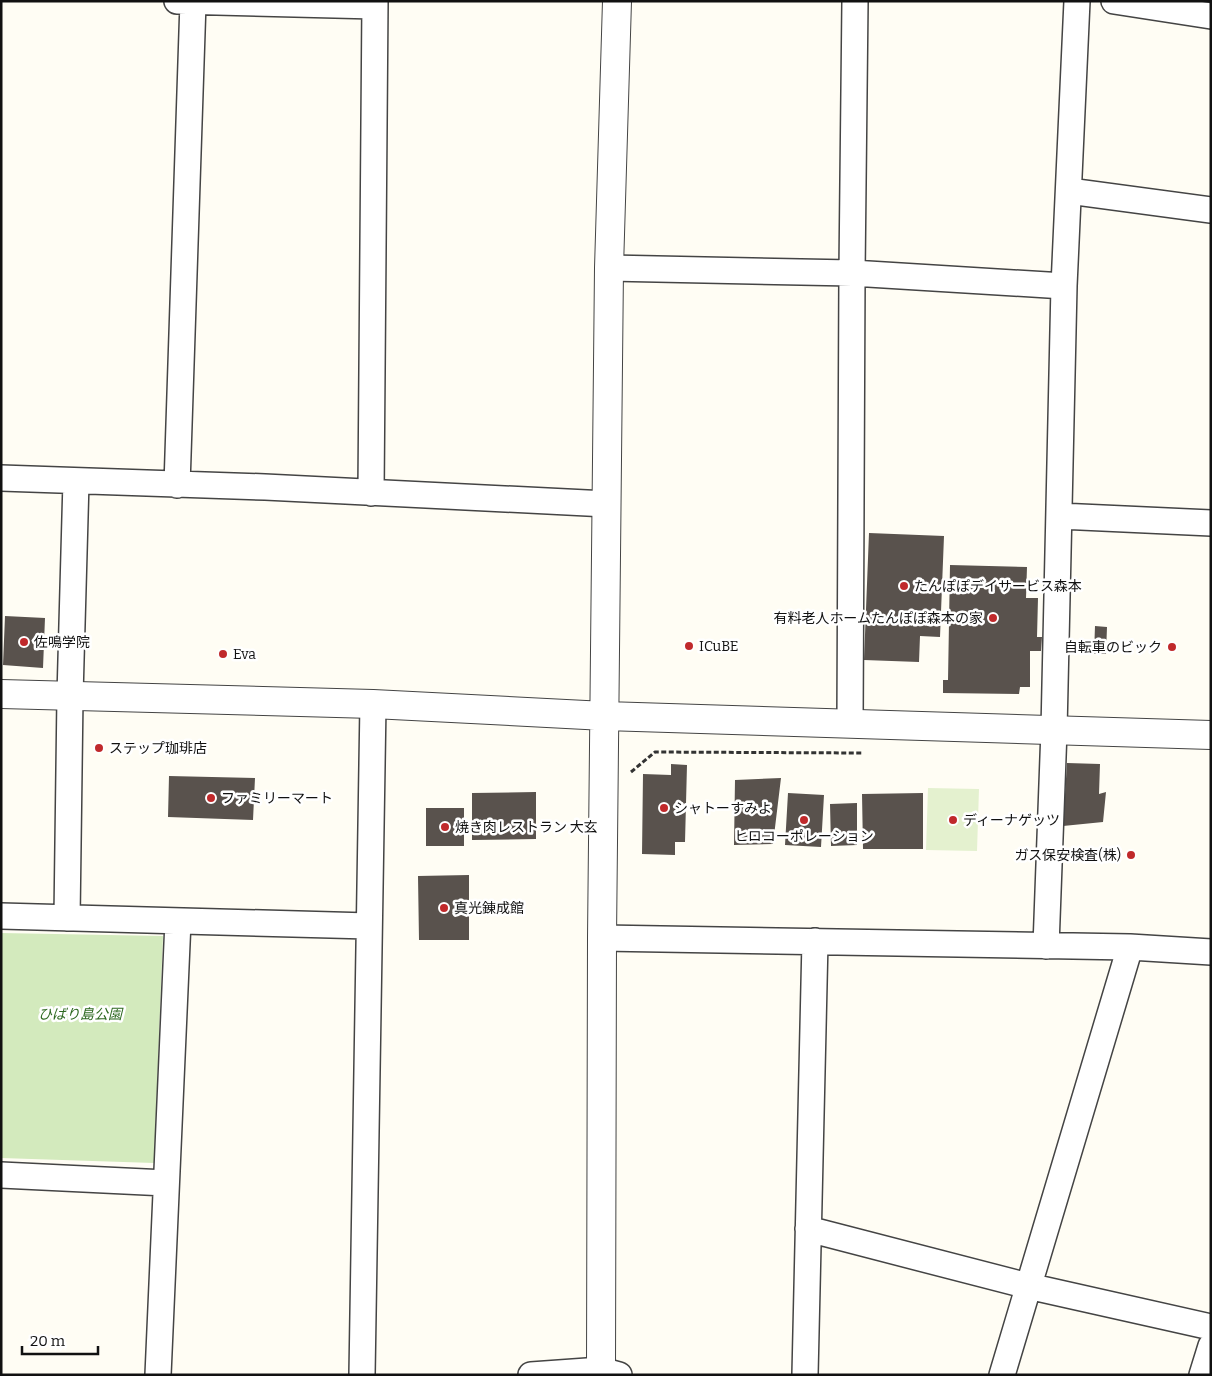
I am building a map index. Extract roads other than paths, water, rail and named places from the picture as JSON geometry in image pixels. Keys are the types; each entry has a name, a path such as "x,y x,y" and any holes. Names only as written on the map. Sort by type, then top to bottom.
{"street":[{"path":"176,1 375,4 371,493"},
{"path":"531,1375 610,1372 602,938 609,268 617,1"},
{"path":"850,724 855,1"},
{"path":"1046,946 1054,730 1064,286 1076,1"},
{"path":"1114,1 1211,16"},
{"path":"177,484 193,2"},
{"path":"1069,191 1211,210"},
{"path":"609,268 852,273 1064,286"},
{"path":"1,478 177,484 607,504"},
{"path":"67,918 70,696 76,481"},
{"path":"1059,516 1211,523"},
{"path":"1,694 373,704 605,716 1211,735"},
{"path":"362,1375 373,704"},
{"path":"1,916 369,926"},
{"path":"158,1375 178,921"},
{"path":"602,938 1130,947 1211,952"},
{"path":"805,1375 815,941"},
{"path":"1002,1375 1130,947"},
{"path":"1,1175 166,1182"},
{"path":"808,1229 1028,1286 1211,1327"},
{"path":"1202,1375 1211,1346"}],"place":[{"name":"たんぽぽデイサービス森本","path":"904,586"},
{"name":"有料老人ホームたんぽぽ森本の家","path":"993,618"},
{"name":"佐鳴学院","path":"24,642"},
{"name":"ICuBE","path":"689,646"},
{"name":"自転車のビック","path":"1172,647"},
{"name":"Eva","path":"223,654"},
{"name":"ステップ珈琲店","path":"99,748"},
{"name":"ファミリーマート","path":"211,798"},
{"name":"シャトーすみよ","path":"664,808"},
{"name":"ヒロコーポレーション","path":"804,820"},
{"name":"ディーナゲッツ","path":"953,820"},
{"name":"焼き肉レストラン 大玄","path":"445,827"},
{"name":"ガス保安検査(株)","path":"1131,855"},
{"name":"真光錬成館","path":"444,908"}],"park label":[{"name":"ひばり島公園","path":"80,1014"}]}
